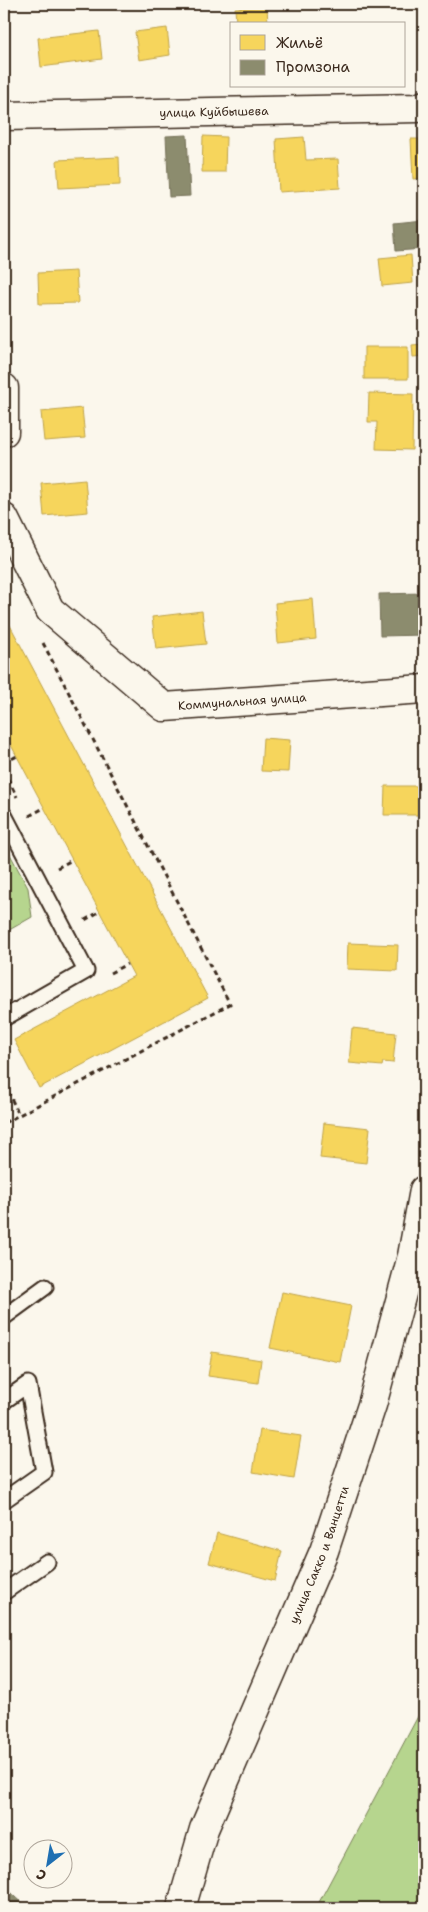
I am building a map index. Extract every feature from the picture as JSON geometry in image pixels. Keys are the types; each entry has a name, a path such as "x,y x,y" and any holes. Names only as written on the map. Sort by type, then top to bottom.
{"street":[{"name":"улица Куйбышева","path":"4,116 418,108 424,105"},
{"path":"4,388 4,432"},
{"name":"Коммунальная улица","path":"4,518 50,610 164,707 424,689"},
{"name":"улица Сакко и Ванцетти","path":"181,1908 204,1829 324,1551 372,1404 412,1256 424,1190"}],"lane":[{"path":"4,815 86,971 4,1018"},
{"path":"4,1318 45,1287"},
{"path":"4,1402 28,1384 44,1472 4,1500"},
{"path":"4,1592 47,1562"}],"path":[{"path":"4,1123 230,1004 40,638"},
{"path":"4,763 17,756"},
{"path":"28,817 44,808"},
{"path":"55,869 72,860"},
{"path":"83,921 100,912"},
{"path":"110,973 127,964"},
{"path":"4,1083 19,1115"}],"green space":[{"path":"4,843 28,888 32,917 4,933"},
{"path":"424,1705 424,1908 316,1908"}],"building: Жильё":[{"path":"90,4 116,4 91,6"},
{"path":"267,6 268,22 236,22 235,8"},
{"path":"167,28 170,55 139,60 135,32"},
{"path":"99,31 102,59 41,67 38,38"},
{"path":"203,136 226,137 225,172 202,172"},
{"path":"304,137 306,160 338,159 340,188 279,192 276,139"},
{"path":"411,139 424,139 424,178 413,179"},
{"path":"119,157 120,185 59,188 57,160"},
{"path":"411,255 413,283 382,286 379,258"},
{"path":"76,271 78,303 39,304 38,273"},
{"path":"424,344 424,356 413,357 412,345"},
{"path":"364,347 408,347 408,379 364,379"},
{"path":"369,393 413,394 412,450 376,449 377,422 368,422"},
{"path":"82,408 85,438 44,441 41,412"},
{"path":"85,479 88,512 44,516 41,483"},
{"path":"313,599 316,639 278,643 275,603"},
{"path":"202,611 206,644 156,649 152,617"},
{"path":"4,614 208,998 39,1088 14,1040 134,976 4,732"},
{"path":"263,738 290,740 288,772 261,771"},
{"path":"385,786 424,786 424,815 384,815"},
{"path":"348,943 398,945 397,971 347,969"},
{"path":"352,1028 396,1033 393,1063 383,1062 382,1066 349,1063"},
{"path":"324,1123 370,1128 366,1163 320,1158"},
{"path":"282,1292 351,1306 340,1362 270,1348"},
{"path":"212,1352 261,1360 258,1383 208,1376"},
{"path":"260,1430 301,1436 294,1479 253,1472"},
{"path":"217,1533 282,1551 275,1581 209,1563"}],"building: Промзона":[{"path":"33,4 60,4 60,5 33,7"},
{"path":"187,135 190,196 169,197 166,136"},
{"path":"424,220 424,249 396,251 394,223"},
{"path":"424,593 424,635 380,636 379,594"},
{"path":"4,1886 28,1908 4,1908"}]}
